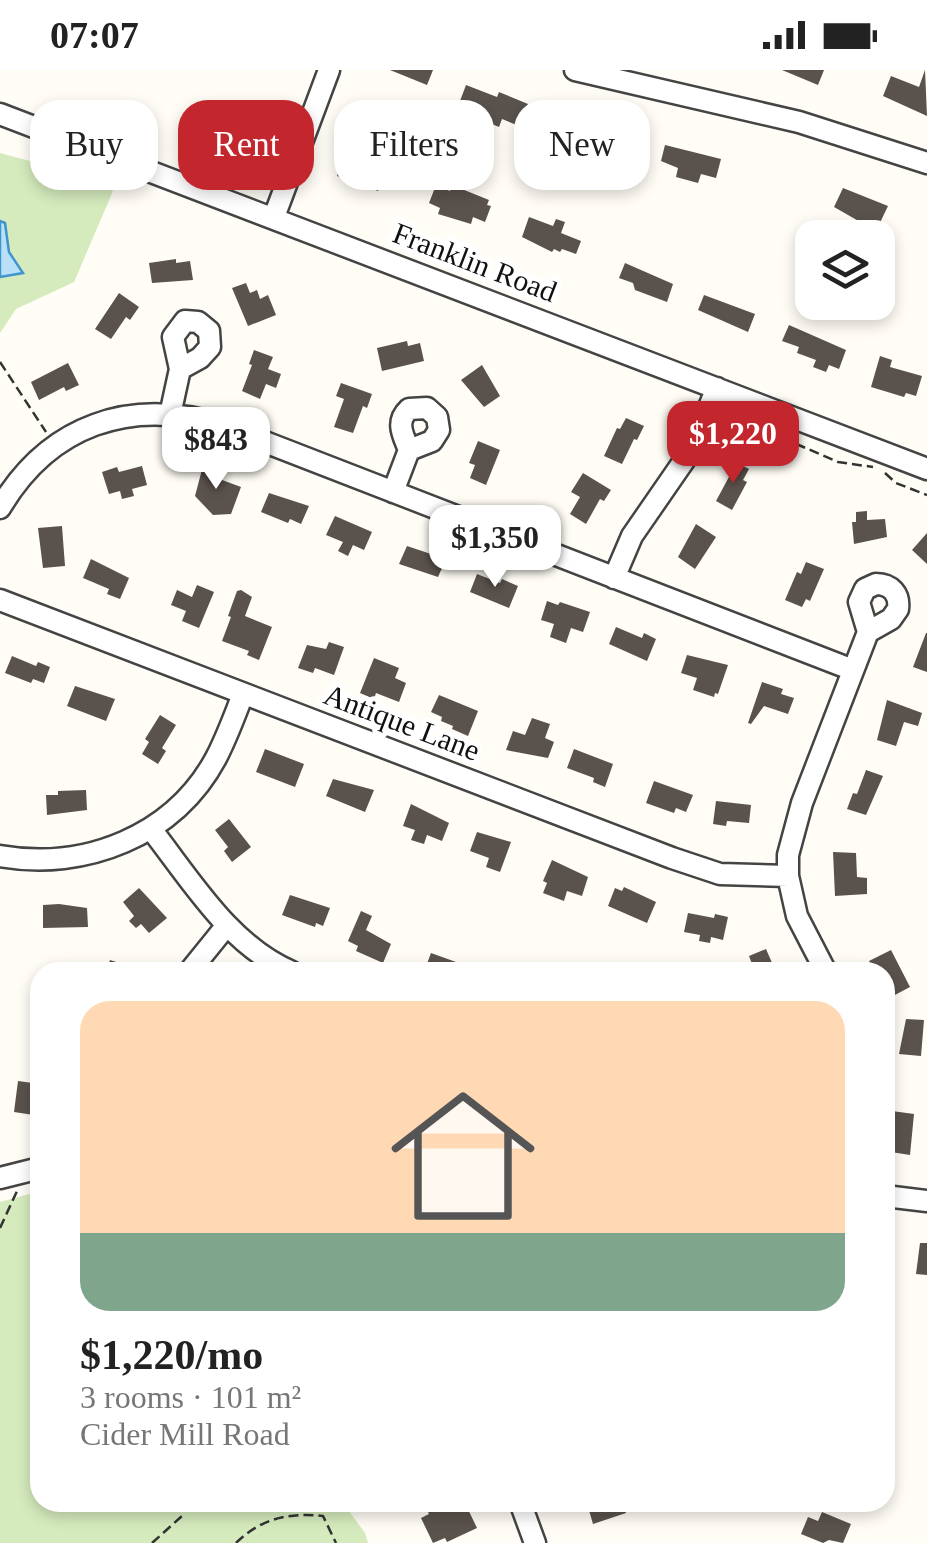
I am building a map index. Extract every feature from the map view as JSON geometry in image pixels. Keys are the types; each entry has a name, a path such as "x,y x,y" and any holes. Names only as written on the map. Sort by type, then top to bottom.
{"street":[{"path":"274,218 329,70"},
{"path":"574,70 799,122 927,163"},
{"name":"Franklin Road","path":"0,114 927,469"},
{"path":"170,414 180,369"},
{"path":"614,578 632,536 690,452 717,388"},
{"path":"0,508 28,470 56,446 92,425 134,414 170,414 221,426 853,670"},
{"path":"393,492 409,450"},
{"name":"Antique Lane","path":"0,600 699,868 720,874 788,876"},
{"path":"821,962 797,916 788,876 792,829 868,632"},
{"path":"0,856 70,859 114,847 151,828 188,797 205,776 243,694"},
{"path":"151,828 227,925 272,962"},
{"path":"197,962 227,925"},
{"path":"895,1197 927,1201"},
{"path":"524,1512 535,1543"}],"path":[{"path":"0,362 56,446"},
{"path":"722,412 838,462 877,468 896,483 927,495"},
{"path":"0,1228 11,1198 9,1183"},
{"path":"152,1543 182,1512"},
{"path":"236,1543 275,1517 312,1515 323,1516 336,1543"}],"green space":[{"path":"0,153 30,161 30,190 113,191 74,282 16,309 0,333"},
{"path":"30,1194 30,1512 350,1512 368,1543 0,1543 0,1202"}],"water":[{"path":"0,221 5,223 9,252 23,273 0,277"}],"building":[{"path":"390,70 433,70 427,85"},
{"path":"782,70 824,70 818,85"},
{"path":"925,70 927,116 883,96 891,76 919,87"},
{"path":"466,85 518,100 514,100 514,124 502,119 499,127 494,125 494,100 460,100"},
{"path":"665,145 721,159 716,178 701,174 698,183 676,177 678,168 661,161"},
{"path":"843,188 888,206 881,220 857,220 834,207"},
{"path":"434,190 464,190 489,200 487,205 491,206 485,222 473,217 471,224 438,214 440,208 429,203"},
{"path":"529,217 553,226 556,219 565,222 561,233 581,241 576,254 562,249 552,252 522,237"},
{"path":"176,259 176,263 190,261 193,280 152,283 149,263"},
{"path":"625,263 673,284 667,302 635,290 633,283 619,278"},
{"path":"246,283 250,293 257,290 260,299 268,295 276,315 248,326 232,288"},
{"path":"119,293 139,307 130,320 126,317 111,339 95,329"},
{"path":"704,295 755,314 748,332 698,310"},
{"path":"789,325 846,350 839,369 829,365 826,372 813,367 816,360 797,353 799,347 782,341"},
{"path":"407,341 408,346 420,343 424,361 382,371 377,348"},
{"path":"254,350 273,357 268,369 281,374 276,388 266,384 260,399 242,391"},
{"path":"880,356 892,360 890,367 922,376 916,396 906,393 904,397 871,387"},
{"path":"68,363 79,385 66,391 64,387 39,400 31,382"},
{"path":"482,365 500,396 484,407 461,380"},
{"path":"341,383 372,394 353,433 334,427 344,399 336,396"},
{"path":"626,418 644,426 622,464 604,456"},
{"path":"478,441 500,450 486,485 470,478 475,465 469,463"},
{"path":"733,461 749,469 743,480 747,482 732,510 716,501"},
{"path":"204,462 218,467 214,477 241,487 231,514 213,515 195,496"},
{"path":"142,466 147,485 132,489 134,496 122,499 120,491 109,494 102,472"},
{"path":"583,473 611,490 604,501 600,499 586,524 570,514 580,497 571,492"},
{"path":"269,493 309,506 301,524 261,512"},
{"path":"867,511 867,520 885,519 887,537 854,544 852,522 856,522 856,512"},
{"path":"335,516 372,532 364,550 353,545 348,556 338,551 343,542 326,535"},
{"path":"696,524 716,537 695,569 678,557"},
{"path":"62,526 65,566 43,568 38,528"},
{"path":"927,533 927,564 912,550"},
{"path":"407,546 446,559 438,577 399,564"},
{"path":"91,559 129,578 120,599 107,594 109,589 83,578"},
{"path":"806,562 824,569 810,601 806,599 802,607 785,600 797,572 801,574"},
{"path":"477,574 518,586 509,608 470,592"},
{"path":"197,585 214,592 199,628 182,621 186,611 171,605 177,590 192,597"},
{"path":"237,591 252,597 245,616 272,627 259,660 247,655 249,651 222,641"},
{"path":"547,601 590,612 583,632 571,628 566,643 550,637 554,624 541,620"},
{"path":"616,627 642,638 644,633 656,639 647,661 609,644"},
{"path":"927,633 927,672 913,667"},
{"path":"329,642 344,647 334,675 315,668 313,673 298,668 307,645 326,649"},
{"path":"687,655 728,665 714,697 693,690 697,678 681,673"},
{"path":"12,656 50,667 44,683 33,679 31,683 5,673"},
{"path":"374,658 399,668 395,678 406,683 399,702 376,693 374,699 360,693"},
{"path":"762,682 783,689 781,694 794,698 788,714 764,706 751,724 748,723"},
{"path":"75,686 115,699 106,721 67,706"},
{"path":"439,695 478,711 468,736 431,712"},
{"path":"887,700 922,713 918,726 904,722 896,746 877,740"},
{"path":"160,715 176,725 162,748 166,751 158,764 142,754 149,742 145,739"},
{"path":"532,718 550,724 545,738 554,742 548,758 506,750 513,731 525,735"},
{"path":"265,749 304,764 295,787 256,772"},
{"path":"574,749 613,764 605,787 593,782 594,778 567,768"},
{"path":"866,770 883,776 866,815 847,809"},
{"path":"333,779 374,790 365,812 326,796"},
{"path":"654,781 693,795 686,812 676,808 674,813 646,803"},
{"path":"86,790 87,810 47,815 46,795"},
{"path":"716,801 751,805 749,823 713,824"},
{"path":"411,804 449,823 442,841 427,835 424,844 411,840 415,830 403,826"},
{"path":"229,819 251,847 232,862 224,851 228,847 215,830"},
{"path":"477,832 511,842 500,872 486,867 489,858 470,851"},
{"path":"833,852 856,853 857,877 867,878 867,894 835,896"},
{"path":"552,860 588,877 582,896 567,891 564,901 543,893 547,883 543,881"},
{"path":"624,887 656,902 647,923 608,906 615,888 622,891"},
{"path":"139,888 167,918 149,933 141,924 136,928 129,921 134,916 123,902"},
{"path":"290,895 330,908 323,926 316,923 315,927 282,915"},
{"path":"43,905 87,908 88,927 43,928"},
{"path":"361,911 372,916 366,930 391,944 381,962 356,951 358,946 348,941"},
{"path":"688,913 728,917 723,940 711,937 710,943 699,941 700,935 684,932"},
{"path":"766,949 772,962 751,962 749,956"},
{"path":"891,950 910,987 895,995 895,962 869,961"},
{"path":"431,953 456,962 428,962"},
{"path":"906,1019 924,1020 921,1056 899,1054"},
{"path":"18,1081 30,1083 30,1114 14,1112"},
{"path":"895,1111 914,1114 910,1155 895,1153"},
{"path":"920,1243 927,1243 927,1275 916,1274"},
{"path":"469,1512 477,1528 447,1542 445,1538 433,1543 421,1518"},
{"path":"589,1512 626,1512 626,1513 593,1524"},
{"path":"822,1512 851,1524 843,1543 823,1543 801,1534 808,1517 818,1521"}]}
